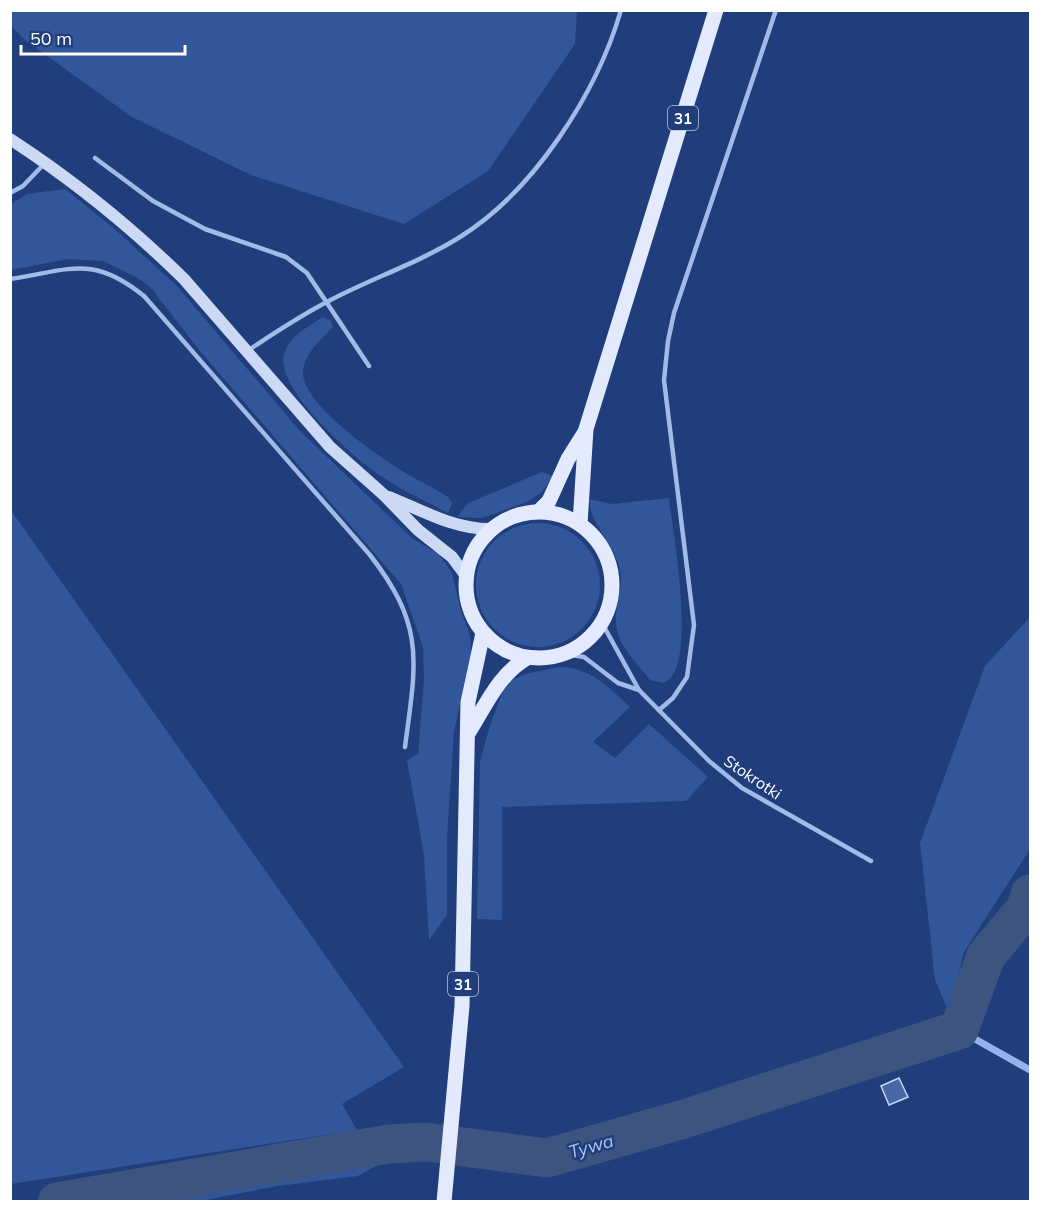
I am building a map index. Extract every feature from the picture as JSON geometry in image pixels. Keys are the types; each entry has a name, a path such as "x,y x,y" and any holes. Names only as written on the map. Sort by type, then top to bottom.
{"main road":[{"name":"31","path":"580,524 586,429 716,10"},
{"name":"31","path":"539,511 549,501 568,459 586,429"},
{"path":"539,511 561,514 580,524 598,541 609,563 611,600 602,623 586,641 565,654 547,658 527,657 503,649 483,633 468,606 466,576 471,555 490,529 513,516 539,511"},
{"name":"31","path":"444,1202 462,1006 468,702 483,633"},
{"name":"31","path":"469,732 497,684 527,657"}],"street":[{"path":"10,138 89,192 158,253 330,447 384,495 418,530 452,557 466,576"},
{"path":"384,495 453,524 473,529 490,529"}],"lane":[{"path":"247,351 326,302 426,257 463,236 502,204 544,159 581,107 621,10"},
{"path":"659,710 673,698 687,677 694,625 664,380 668,341 681,294 776,10"},
{"path":"95,158 153,201 205,229 286,257 307,273 369,366"},
{"path":"10,193 23,186 46,162"},
{"path":"10,279 78,267 100,270 122,278 144,296 370,555 399,600 413,640 416,669 405,747"},
{"name":"Stokrotki","path":"602,623 639,690 709,761 742,788 871,861"},
{"name":"Stokrotki","path":"565,654 584,657 618,682 639,690"}],"shaded area":[{"path":"11,10 577,11 575,44 488,171 404,224 251,175 132,117 25,40 11,26"},
{"path":"65,189 116,230 177,286 300,431 413,539 439,554 452,573 461,611 470,635 471,651 454,732 447,838 447,915 429,940 424,855 407,760 418,754 424,680 423,647 401,584 200,351 151,288 138,278 103,261 68,259 11,270 11,204 27,194"},
{"path":"323,317 331,321 333,327 310,352 304,364 305,384 327,413 360,442 404,472 448,497 452,503 448,513 392,483 355,456 320,423 292,386 285,369 286,348 300,332"},
{"path":"542,472 553,476 542,492 527,502 482,518 457,517 468,503"},
{"path":"669,498 678,568 682,629 680,655 673,674 662,683 650,680 626,650 619,637 616,614 621,574 616,557 593,517 589,499 612,504"},
{"path":"10,509 404,1067 342,1104 357,1130 11,1184"},
{"path":"538,523 562,528 573,533 582,541 590,550 595,561 600,585 595,609 590,620 582,629 573,637 562,642 538,647 514,642 503,637 494,629 486,620 481,609 476,585 481,561 486,550 494,541 503,533 514,528"},
{"path":"1030,617 1030,849 964,952 949,1013 935,980 920,843 985,666"},
{"path":"559,667 590,674 630,707 593,742 615,758 649,724 708,777 686,801 502,807 502,920 477,919 480,762 490,725 503,691 514,679 525,674"},
{"path":"397,1154 358,1176 278,1186 200,1201 108,1201"}],"building":[{"path":"899,1078 908,1097 889,1105 881,1086"}],"waterway":[{"name":"Tywa","path":"57,1202 389,1144 426,1142 547,1158 684,1119 959,1030 986,956 1026,908 1030,894"},
{"path":"959,1030 1030,1070"}]}
